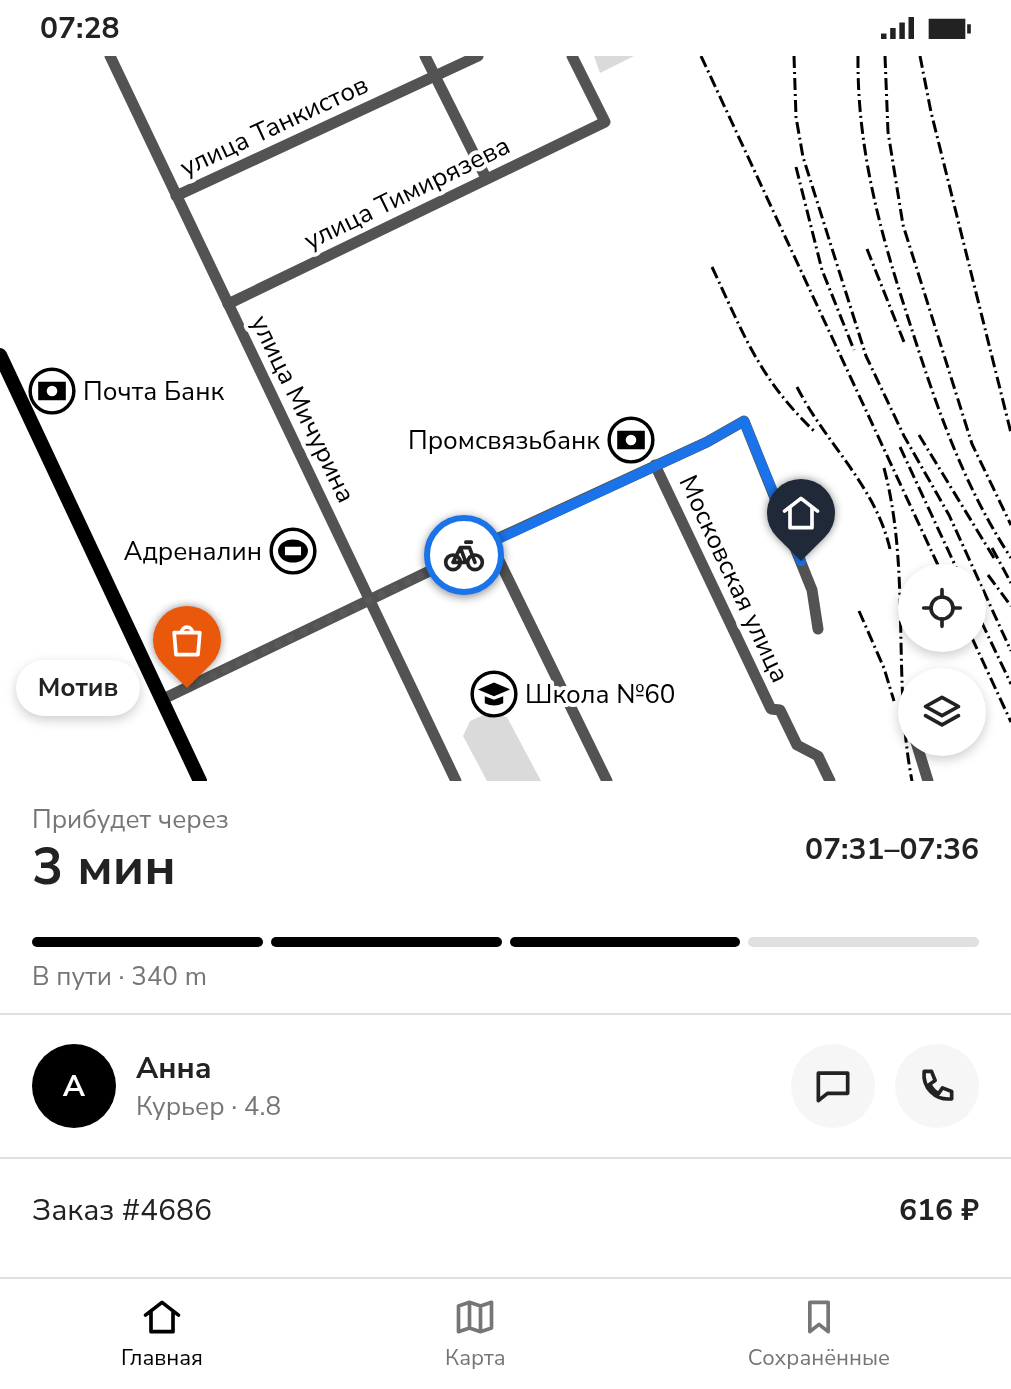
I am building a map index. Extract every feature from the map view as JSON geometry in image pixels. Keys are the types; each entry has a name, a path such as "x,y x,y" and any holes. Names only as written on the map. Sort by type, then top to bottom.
{"main road":[{"path":"0,355 200,781"}],"street":[{"name":"улица Мичурина","path":"110,56 456,781"},
{"path":"425,56 486,178"},
{"name":"улица Танкистов","path":"176,196 478,56"},
{"name":"улица Тимирязева","path":"228,304 605,122 572,56"},
{"path":"161,700 744,421 812,590 818,629"},
{"name":"Московская улица","path":"655,465 771,709 780,710 797,745 818,756 830,781"},
{"path":"490,542 607,781"},
{"path":"920,756 928,781"}],"shaded area":[{"path":"594,56 634,56 600,73"},
{"path":"488,713 507,717 541,781 487,781 463,736 470,721"}],"railway":[{"path":"701,56 937,564"},
{"path":"794,56 796,117 803,157 866,356 904,436 949,515 1011,651"},
{"path":"858,56 862,127 873,195 901,296 932,390 966,476 1011,558"},
{"path":"885,56 888,132 903,225 972,444 1011,525"},
{"path":"920,56 931,112 1011,433"},
{"path":"796,167 822,270 854,350"},
{"path":"867,249 904,342"},
{"path":"712,267 754,355 779,393 814,431"},
{"path":"797,387 862,485 883,526 890,549"},
{"path":"919,435 994,558"},
{"path":"900,447 954,564"},
{"path":"884,468 897,545 903,703 912,781"},
{"path":"992,548 1011,583"},
{"path":"988,575 1011,606"},
{"path":"859,611 884,668 894,701"},
{"path":"986,631 1011,684"},
{"path":"978,652 1011,722"}],"way so far":[{"path":"187,688 464,555"}],"place":[{"name":"Почта Банк","path":"52,391"},
{"name":"Промсвязьбанк","path":"631,440"},
{"name":"Адреналин","path":"293,551"},
{"name":"Мотив","path":"187,688"},
{"name":"Школа №60","path":"494,694"}],"route":[{"path":"464,555 707,442 744,421 801,561"}]}
